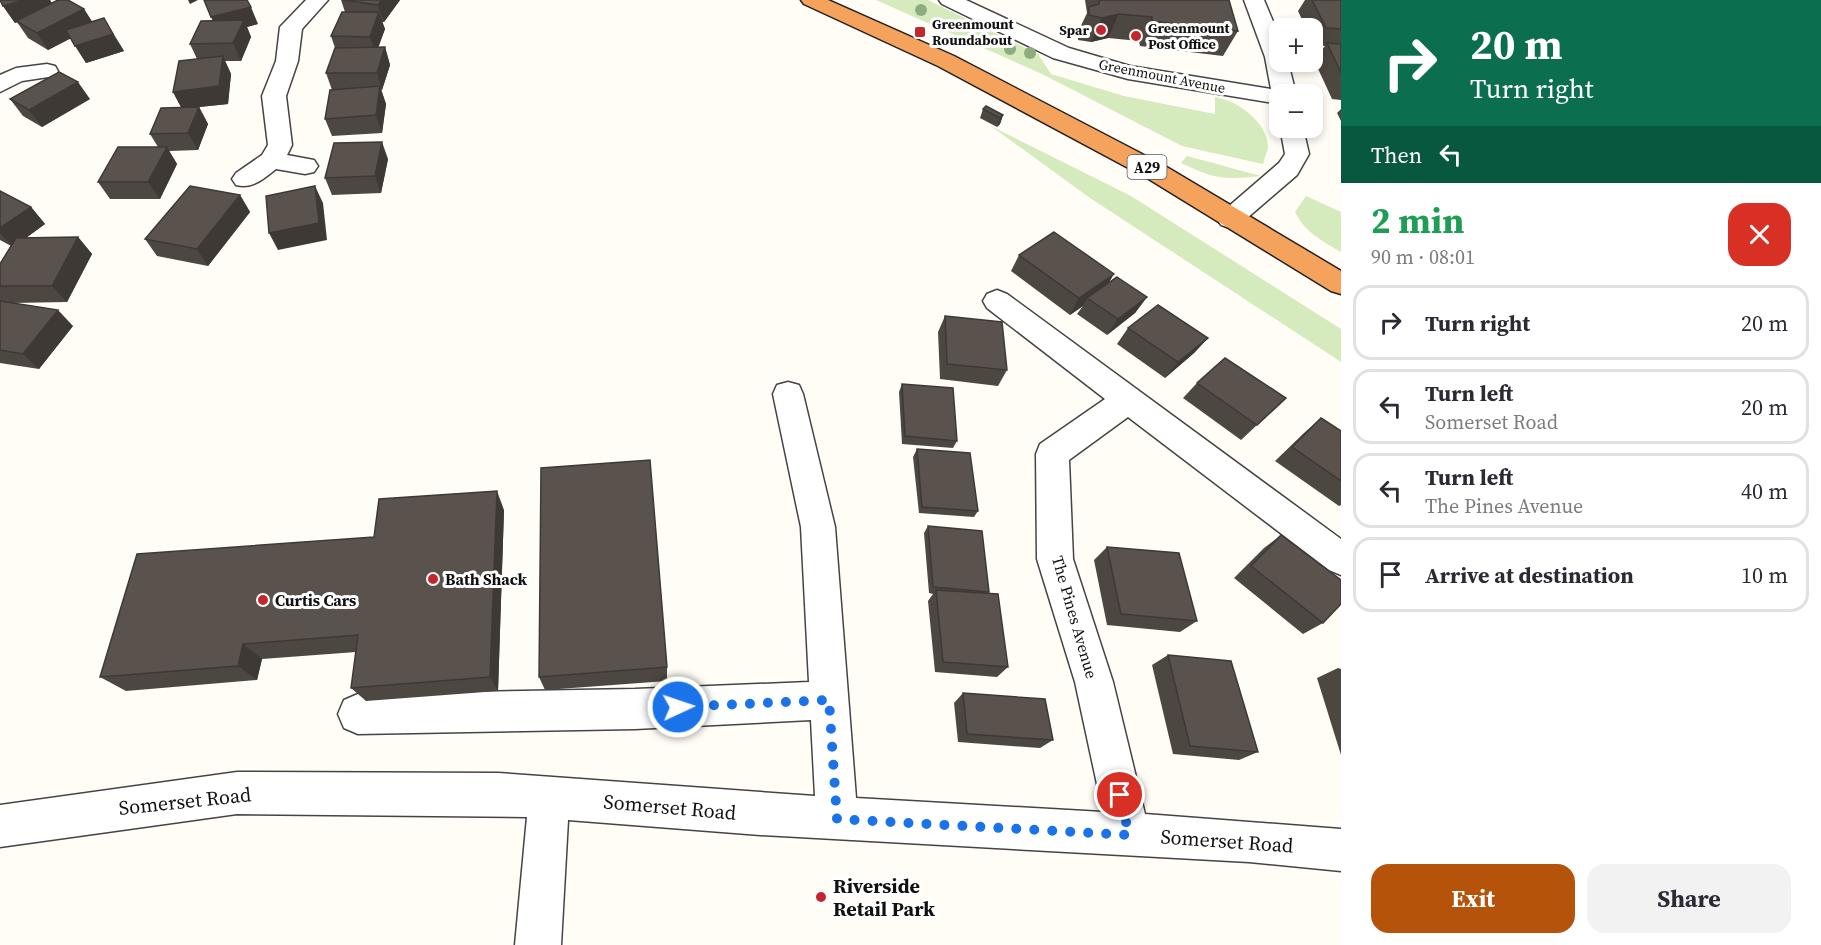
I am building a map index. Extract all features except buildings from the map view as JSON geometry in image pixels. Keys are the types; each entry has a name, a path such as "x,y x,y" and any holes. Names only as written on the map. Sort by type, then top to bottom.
{"highway":[{"name":"A29","path":"811,0 946,61 1156,172 1230,219 1341,284"}],"street":[{"path":"244,178 271,160 280,145 274,96 287,61 291,27 318,0"},
{"name":"Greenmount Avenue","path":"949,0 1061,53 1128,72 1269,95"},
{"path":"1254,0 1276,57 1282,84"},
{"path":"6,73 47,71"},
{"path":"1230,219 1288,169 1297,154 1293,138"},
{"path":"271,160 305,166"},
{"path":"997,301 1341,558"},
{"path":"788,394 818,527 837,819"},
{"name":"The Pines Avenue","path":"1129,399 1052,454 1055,560 1094,682 1129,835"},
{"path":"358,714 635,710 829,700"},
{"name":"Somerset Road","path":"0,826 237,793 498,794 837,819 1129,835 1341,850"},
{"path":"538,945 549,797"}],"green space":[{"path":"876,0 928,0 1038,54 1051,74 1124,96 1215,114 1215,97 1224,99 1249,114 1262,128 1268,146 1263,164 1182,146 1042,74"},
{"path":"991,126 1131,196 1341,329 1341,362 1090,198"},
{"path":"1187,156 1261,176 1228,178 1211,175 1181,163"},
{"path":"1306,196 1341,212 1341,252 1315,235 1299,219 1295,212"}],"place":[{"name":"Spar","path":"1101,30"},
{"name":"Greenmount Roundabout","path":"920,32"},
{"name":"Greenmount Post Office","path":"1136,36"},
{"name":"Bath Shack","path":"433,579"},
{"name":"Curtis Cars","path":"263,600"},
{"name":"Riverside Retail Park","path":"821,897"}],"route":[{"path":"678,707 829,700 837,819 1129,835 1120,795"}]}
